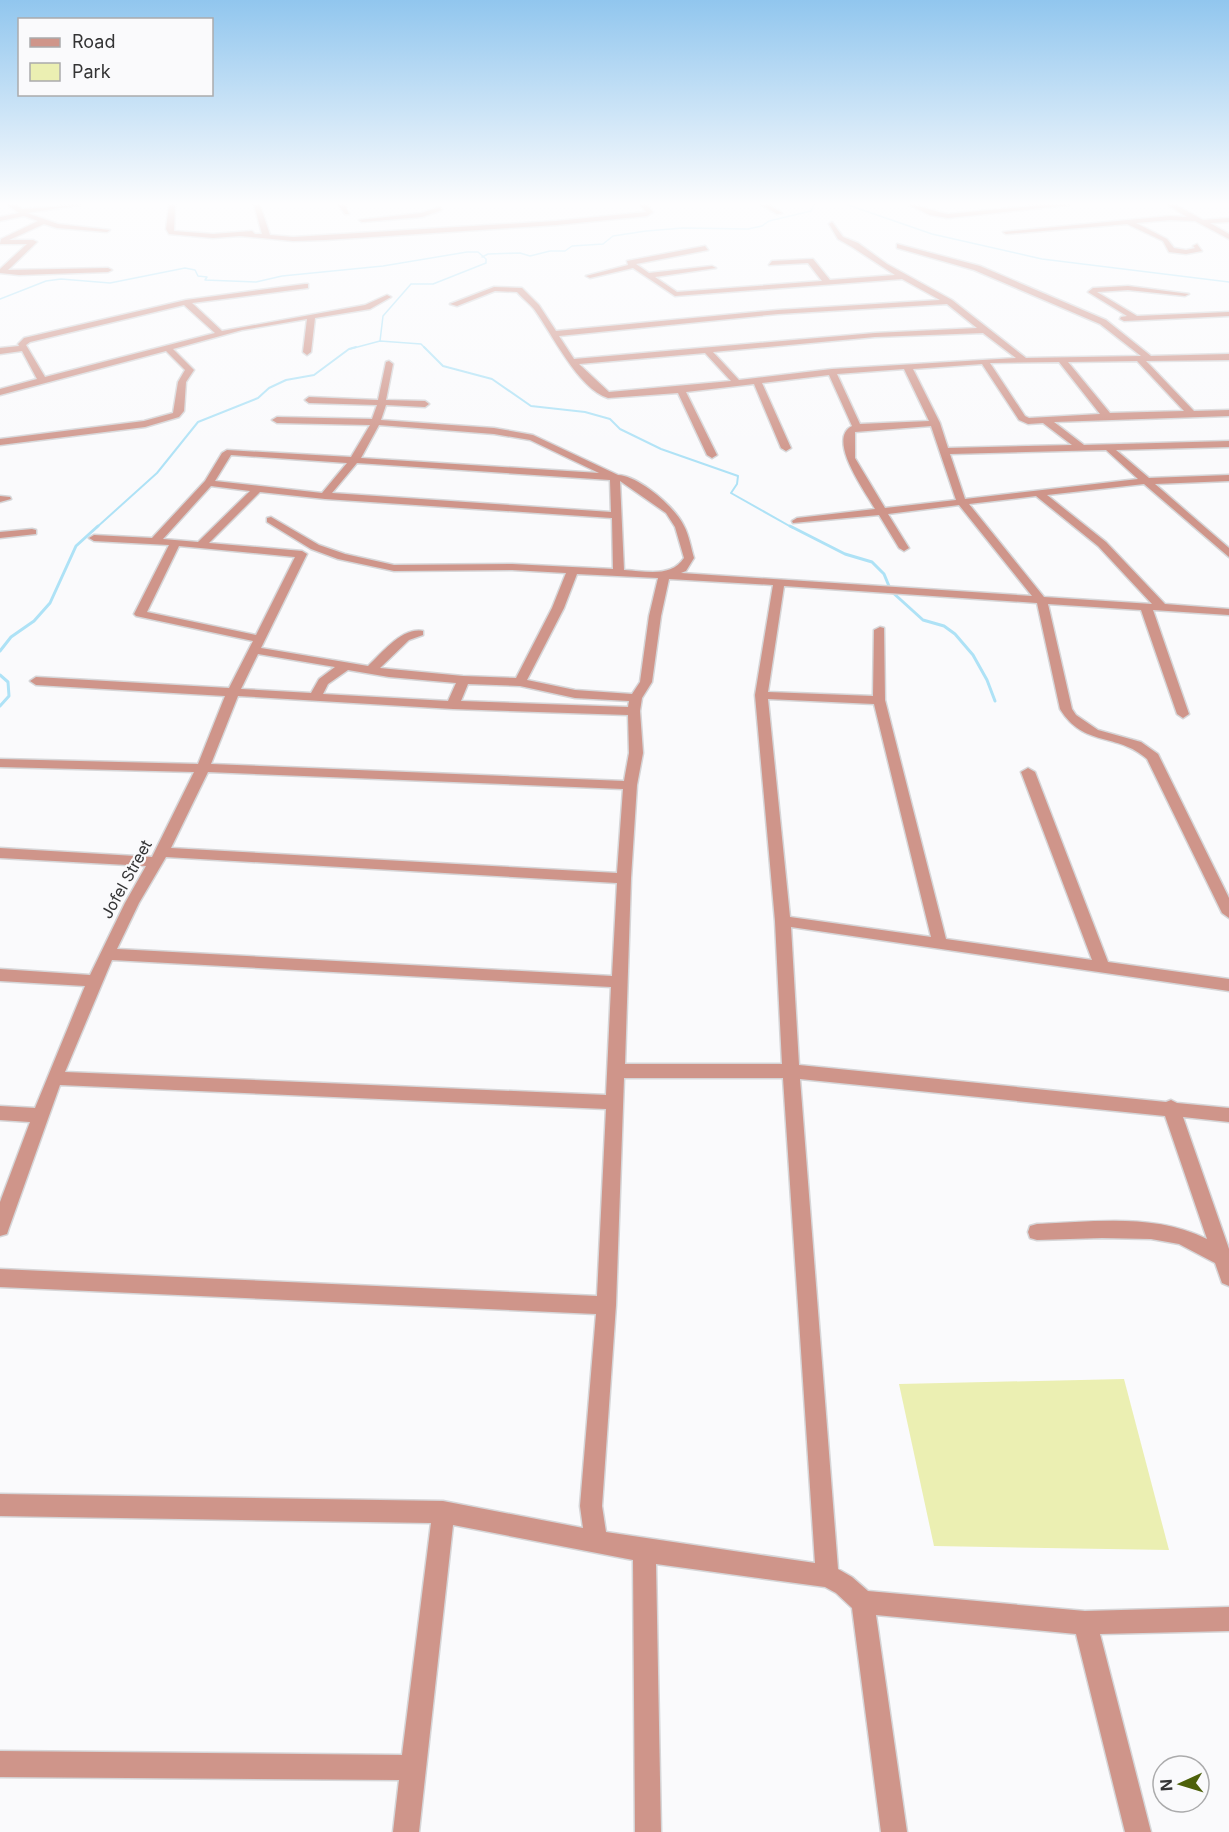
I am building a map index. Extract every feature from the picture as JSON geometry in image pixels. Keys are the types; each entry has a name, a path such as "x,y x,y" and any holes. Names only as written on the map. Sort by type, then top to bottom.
{"street":[{"path":"42,380 22,344 27,340 186,302 272,290"},
{"path":"454,304 490,290"},
{"path":"519,290 536,307 572,362 605,395 681,390 832,372 984,361 1227,359"},
{"path":"670,290 675,294 719,290"},
{"path":"928,290 949,302 1025,361"},
{"path":"1029,290 1103,322 1145,359 1191,413"},
{"path":"1093,290 1134,317"},
{"path":"1152,290 1185,294"},
{"path":"0,392 241,328 367,307 387,297"},
{"path":"186,302 221,334"},
{"path":"552,334 778,312 949,302"},
{"path":"1103,322 1134,317 1229,314"},
{"path":"307,352 311,317"},
{"path":"572,362 874,335 985,330"},
{"path":"0,351 25,348"},
{"path":"0,442 145,424 176,415 179,411 182,382 190,370 168,348"},
{"path":"707,350 738,384"},
{"path":"1062,360 1107,416"},
{"path":"984,361 1022,418 1028,421 1107,416 1229,413"},
{"path":"325,496 355,460 376,422 388,364"},
{"path":"907,366 935,423 961,501 1042,601 1066,709 1070,717 1077,725 1091,733 1131,742 1141,746 1153,757 1229,913"},
{"path":"832,372 857,427"},
{"path":"757,381 786,448"},
{"path":"681,390 712,455"},
{"path":"309,400 425,404"},
{"path":"277,420 376,422 494,431 533,438 615,477"},
{"path":"1045,420 1082,448"},
{"path":"904,548 850,458 849,435 851,429 857,427 935,423"},
{"path":"945,451 1229,444"},
{"path":"1108,448 1229,554"},
{"path":"155,541 209,483 226,453 230,452 615,477 630,479 670,511 680,527 689,558 682,569 664,575"},
{"path":"615,477 619,573"},
{"path":"797,521 1143,481 1229,478"},
{"path":"209,483 325,496 616,515"},
{"path":"94,538 201,545 258,488"},
{"path":"1037,492 1102,544 1162,608"},
{"path":"271,520 315,547 371,564 416,568 503,567 779,581 1042,601 1229,612"},
{"path":"0,536 32,532"},
{"path":"175,543 140,614 345,666 464,680 520,682 635,704"},
{"name":"Jofel Street","path":"0,1228 54,1078 106,954 132,903 160,857 203,768 233,692 302,554 201,545"},
{"path":"520,682 558,608 572,572"},
{"path":"596,1540 591,1506 606,1305 624,878 630,785 636,753 635,704 646,682 655,616 664,575"},
{"path":"779,581 761,695 783,921 791,1071 828,1576"},
{"path":"1146,607 1182,714"},
{"path":"880,630 879,700 940,944"},
{"path":"371,670 405,638 419,633"},
{"path":"316,696 323,682 345,666"},
{"path":"453,705 464,680"},
{"path":"36,681 453,705 635,704"},
{"path":"761,695 879,700"},
{"path":"0,763 203,768 630,785"},
{"path":"1028,772 1103,968"},
{"path":"0,853 160,857 624,878"},
{"path":"783,921 1229,985"},
{"path":"106,954 620,982"},
{"path":"0,975 95,981"},
{"path":"616,1071 791,1071 1171,1107 1229,1115"},
{"path":"54,1078 615,1102"},
{"path":"1171,1107 1229,1277"},
{"path":"0,1113 41,1116"},
{"path":"1037,1232 1167,1233 1185,1238 1222,1257"},
{"path":"0,1278 606,1305"},
{"path":"0,1505 443,1512 644,1551 828,1576 844,1585 863,1602 1085,1623 1229,1619"},
{"path":"406,1832 443,1512"},
{"path":"644,1551 648,1832"},
{"path":"863,1602 894,1832"},
{"path":"1085,1623 1138,1832"},
{"path":"0,1764 412,1768"}],"green space":[{"path":"1124,1379 1169,1550 934,1546 899,1384"}],"waterway":[{"path":"0,299 22,290"},
{"path":"380,341 383,316 405,290"},
{"path":"350,349 380,341"},
{"path":"380,341 421,344 443,366 492,379 531,406 585,412 610,419 620,429 661,449 738,476 737,484 731,493 793,528"},
{"path":"96,528 157,473 198,422 258,398 269,388 286,380 314,375 349,349 356,347"},
{"path":"0,651 11,637 34,621 50,603 76,546 98,526"},
{"path":"790,526 845,554 872,562 884,574 891,591 923,620 944,626 955,634 973,655 987,680 995,701"},
{"path":"0,675 8,682 9,696 0,706"}]}
